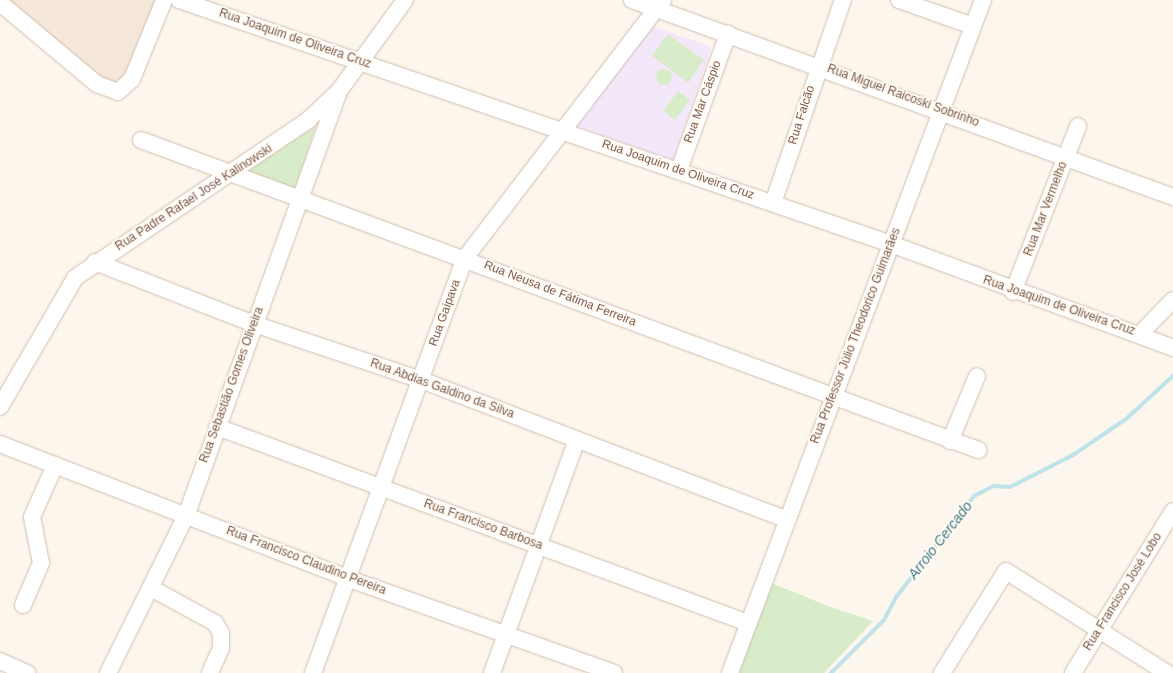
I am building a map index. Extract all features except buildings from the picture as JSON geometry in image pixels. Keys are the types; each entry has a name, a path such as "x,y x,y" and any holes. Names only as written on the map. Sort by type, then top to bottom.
{"street":[{"path":"0,3 97,84 118,92 132,79 164,0"},
{"name":"Rua Joaquim de Oliveira Cruz","path":"180,0 891,244 1014,292 1140,334 1173,348"},
{"name":"Rua Padre Rafael José Kalinowski","path":"0,407 64,293 95,262 231,175 291,133 339,90 404,0"},
{"name":"Rua Miguel Raicoski Sobrinho","path":"632,0 660,4 728,34 942,110 1173,197"},
{"name":"Rua Falcão","path":"773,203 818,66 843,0"},
{"path":"899,0 973,26"},
{"name":"Rua Professor Júlio Theodorico Guimarães","path":"730,673 983,0"},
{"name":"Rua Gaipava","path":"313,673 465,258 660,4"},
{"name":"Rua Mar Cáspio","path":"679,170 728,34"},
{"name":"Rua Sebastião Gomes Oliveira","path":"108,673 186,516 339,90"},
{"name":"Rua Mar Vermelho","path":"1014,292 1078,126"},
{"name":"Rua Neusa de Fátima Ferreira","path":"142,140 231,175 299,197 465,258 833,398 978,450"},
{"name":"Rua Abdias Galdino da Silva","path":"95,262 254,324 421,380 787,520"},
{"path":"1140,334 1173,300"},
{"path":"950,441 977,376"},
{"name":"Rua Francisco Barbosa","path":"217,427 748,623"},
{"path":"492,673 577,440"},
{"name":"Rua Francisco Claudino Pereira","path":"0,444 349,579 506,633 614,673"},
{"path":"23,605 42,563 32,517 55,465"},
{"name":"Rua Francisco José Lobo","path":"1073,673 1173,511"},
{"path":"942,673 1006,571 1167,673"},
{"path":"151,588 215,623 221,633 221,648 210,673"},
{"path":"0,662 27,673"}],"shaded area":[{"path":"0,0 164,0 118,92"},
{"path":"653,26 712,47 673,160 577,126"}],"green space":[{"path":"668,34 704,60 688,83 652,56"},
{"path":"661,69 667,69 672,74 670,83 661,85 656,80 656,74"},
{"path":"678,91 690,100 675,120 663,111"},
{"path":"316,126 294,192 243,174"},
{"path":"771,583 833,608 873,621 824,673 734,673"}],"waterway":[{"name":"Arroio Cercado","path":"831,673 884,620 897,596 974,496 994,486 1010,487 1073,455 1126,419 1173,376"}]}
